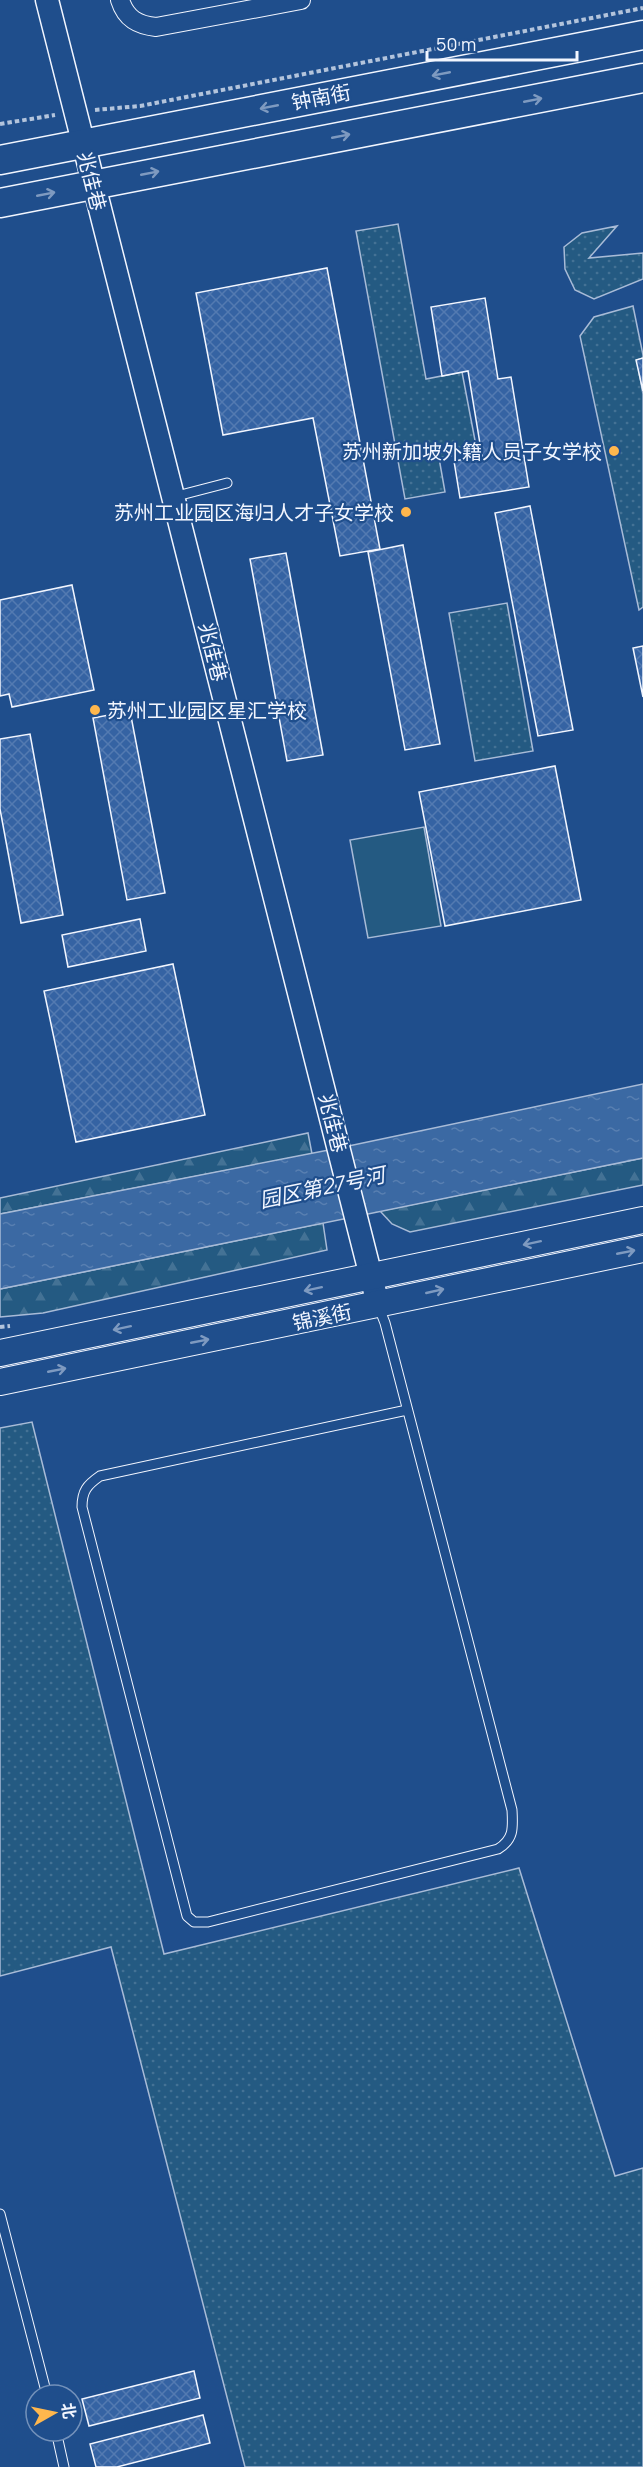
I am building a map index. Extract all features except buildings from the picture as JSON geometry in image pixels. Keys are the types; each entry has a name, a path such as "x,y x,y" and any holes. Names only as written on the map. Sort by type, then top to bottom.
{"main road":[{"name":"钟南街","path":"0,160 643,35"},
{"path":"0,203 643,78"},
{"name":"锦溪街","path":"0,1353 643,1220"},
{"name":"锦溪街","path":"0,1382 643,1249"}],"street":[{"name":"兆佳巷","path":"47,0 378,1304"},
{"path":"120,0 130,19 142,26 156,27 301,0"}],"lane":[{"path":"173,497 227,483"},
{"path":"378,1304 407,1410 512,1810 513,1831 508,1843 498,1850 208,1922 194,1922 187,1916 82,1507 82,1496 88,1485 100,1476 407,1410"},
{"path":"0,2214 44,2383"},
{"path":"59,2443 64,2467"}],"path":[{"path":"0,124 75,112 140,106 643,8"}],"green space":[{"path":"398,224 426,379 462,372 477,451 439,458 445,492 405,499 356,231"},
{"path":"617,226 589,258 643,253 643,279 594,299 575,290 565,269 564,247 582,233"},
{"path":"633,306 643,355 643,358 637,360 643,394 643,607 639,610 580,336 594,317"},
{"path":"507,603 533,751 475,761 449,613"},
{"path":"424,827 441,926 368,938 350,840"},
{"path":"308,1133 312,1154 0,1214 0,1198"},
{"path":"643,1158 643,1185 410,1232 392,1224 380,1211"},
{"path":"323,1223 327,1250 43,1313 0,1317 0,1289"},
{"path":"32,1422 164,1954 519,1868 615,2176 643,2168 643,2467 245,2467 111,1947 0,1976 0,1428"}],"water":[{"name":"园区第27号河","path":"643,1084 643,1158 0,1289 0,1214 339,1148"}],"place":[{"name":"苏州新加坡外籍人员子女学校","path":"614,451"},
{"name":"苏州工业园区海归人才子女学校","path":"406,512"},
{"name":"苏州工业园区星汇学校","path":"95,710"}]}
